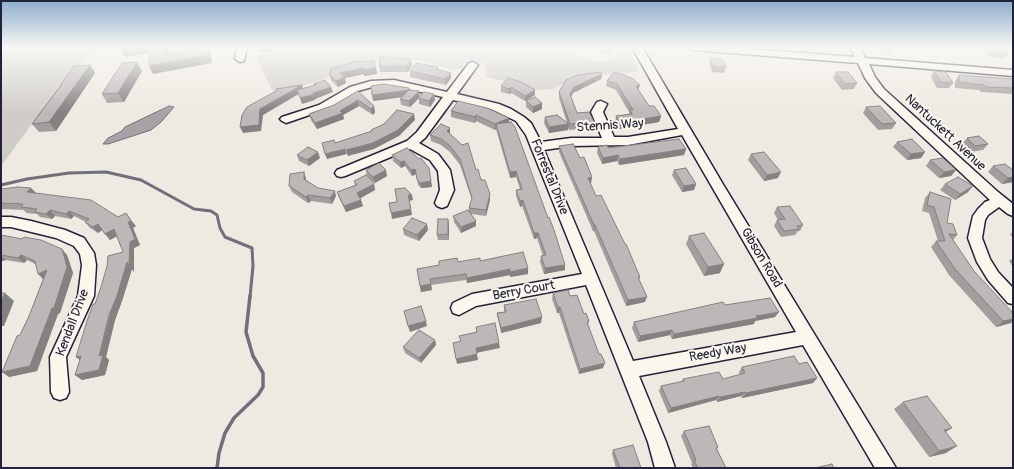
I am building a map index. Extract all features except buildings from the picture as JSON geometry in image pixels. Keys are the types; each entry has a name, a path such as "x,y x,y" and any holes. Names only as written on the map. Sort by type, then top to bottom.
{"street":[{"path":"341,173 411,144 421,135 470,69"},
{"name":"Gibson Road","path":"650,69 886,468"},
{"name":"Nantuckett Avenue","path":"866,69 870,78 880,90 999,201 1013,211"},
{"path":"970,69 1013,72"},
{"name":"Forrestal Drive","path":"286,119 318,109 354,89 371,84 394,83 495,106 512,114 527,126 591,278 665,468"},
{"path":"601,104 597,112 607,132 609,141"},
{"name":"Stennis Way","path":"537,147 571,142 628,141 686,132"},
{"path":"411,144 426,151 434,157 444,170 447,190 442,203"},
{"path":"999,201 983,212 978,220 975,238 978,250 984,262 993,276 1013,298"},
{"name":"Kendall Drive","path":"1,222 11,222 31,226 60,234 79,242 87,253 89,265 86,296 58,357 60,392"},
{"name":"Berry Court","path":"459,308 472,300 591,278"},
{"name":"Reedy Way","path":"628,370 808,337"}],"shaded area":[{"path":"1,69 76,69 32,124 1,166"},
{"path":"262,69 346,69 312,84 272,90"},
{"path":"486,69 637,69 638,71 622,74 592,75 568,81 553,89 536,90 514,83 486,77"},
{"path":"169,106 174,107 161,122 151,130 108,144 103,144 108,138 122,131 125,127"}],"waterway":[{"path":"1,185 27,179 69,173 106,172 141,180 194,209 211,211 217,215 220,228 225,237 252,248 253,266 250,297"},
{"path":"217,468 219,453 225,433 234,418 258,395 263,387 263,373 253,356 246,332 250,296"}]}
